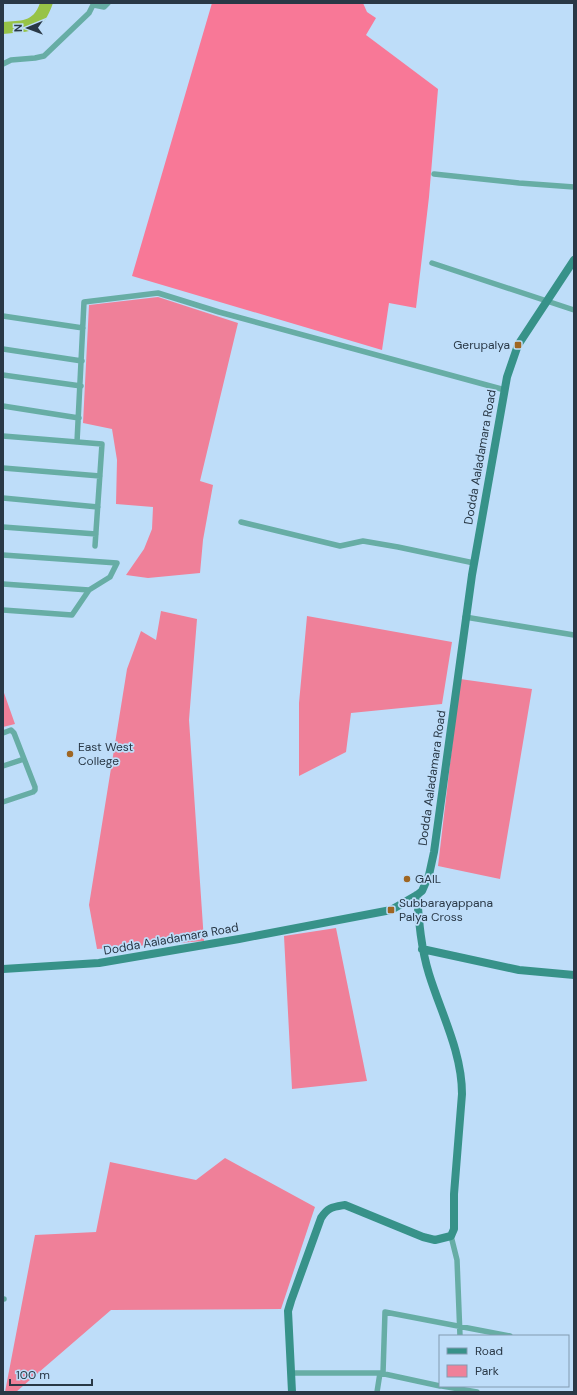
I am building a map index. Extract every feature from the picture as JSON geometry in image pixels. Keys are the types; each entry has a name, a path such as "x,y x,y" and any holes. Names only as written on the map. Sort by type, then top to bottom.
{"main road":[{"name":"Dodda Aaladamara Road","path":"3,968 99,963 160,954 392,910 422,891 429,875 434,852 465,617 507,377 518,345 574,260"},
{"path":"292,1392 288,1311 321,1218 326,1210 346,1205 423,1237 435,1240 451,1236 454,1229 454,1194 462,1079 459,1062 422,949 417,895"},
{"path":"422,949 519,970 574,975"}],"street":[{"path":"3,64 11,60 44,56 89,13 94,4 104,7 108,3"},
{"path":"434,174 574,187"},
{"path":"432,263 574,310"},
{"path":"78,442 84,302 158,293 219,312 504,390"},
{"path":"3,316 83,328"},
{"path":"3,349 82,361"},
{"path":"3,375 81,386"},
{"path":"3,406 79,418"},
{"path":"3,436 102,444 95,546"},
{"path":"3,468 100,476"},
{"path":"3,498 98,507"},
{"path":"241,522 340,546 363,541 398,547 474,564"},
{"path":"3,527 96,534"},
{"path":"3,555 117,563 110,578 89,590 72,614 3,610"},
{"path":"3,584 89,590"},
{"path":"465,617 574,635"},
{"path":"3,733 12,730 14,733 35,787 35,790 3,802"},
{"path":"3,766 24,759"},
{"path":"451,1236 457,1260 460,1335"},
{"path":"377,1392 381,1373 385,1312 505,1335"},
{"path":"291,1373 381,1373 439,1386"},
{"path":"448,1387 477,1392"}],"green space":[{"path":"158,297 238,323 200,481 213,485 203,540 200,573 148,578 126,575 144,549 152,529 153,507 116,504 117,460 112,429 83,423 89,305"},
{"path":"161,611 197,619 189,720 204,941 97,949 89,905 127,669 141,631 156,640"},
{"path":"307,616 452,642 442,704 351,713 346,752 299,776 299,703"},
{"path":"460,679 532,689 500,879 438,866"},
{"path":"3,690 15,724 3,727"},
{"path":"336,928 367,1081 292,1089 284,936"},
{"path":"225,1158 315,1207 281,1309 111,1310 16,1392 5,1392 35,1235 96,1232 110,1162 196,1180"}],"shaded area":[{"path":"40,3 53,3 49,13 40,26 29,31 3,34 3,22 21,20 30,17 34,14"},
{"path":"212,3 363,3 367,12 376,18 366,35 438,89 429,197 416,308 389,303 382,350 132,276"}],"place":[{"name":"Gerupalya","path":"518,345"},
{"name":"East West College","path":"70,754"},
{"name":"GAIL","path":"407,879"},
{"name":"Subbarayappana Palya Cross","path":"391,910"}]}
